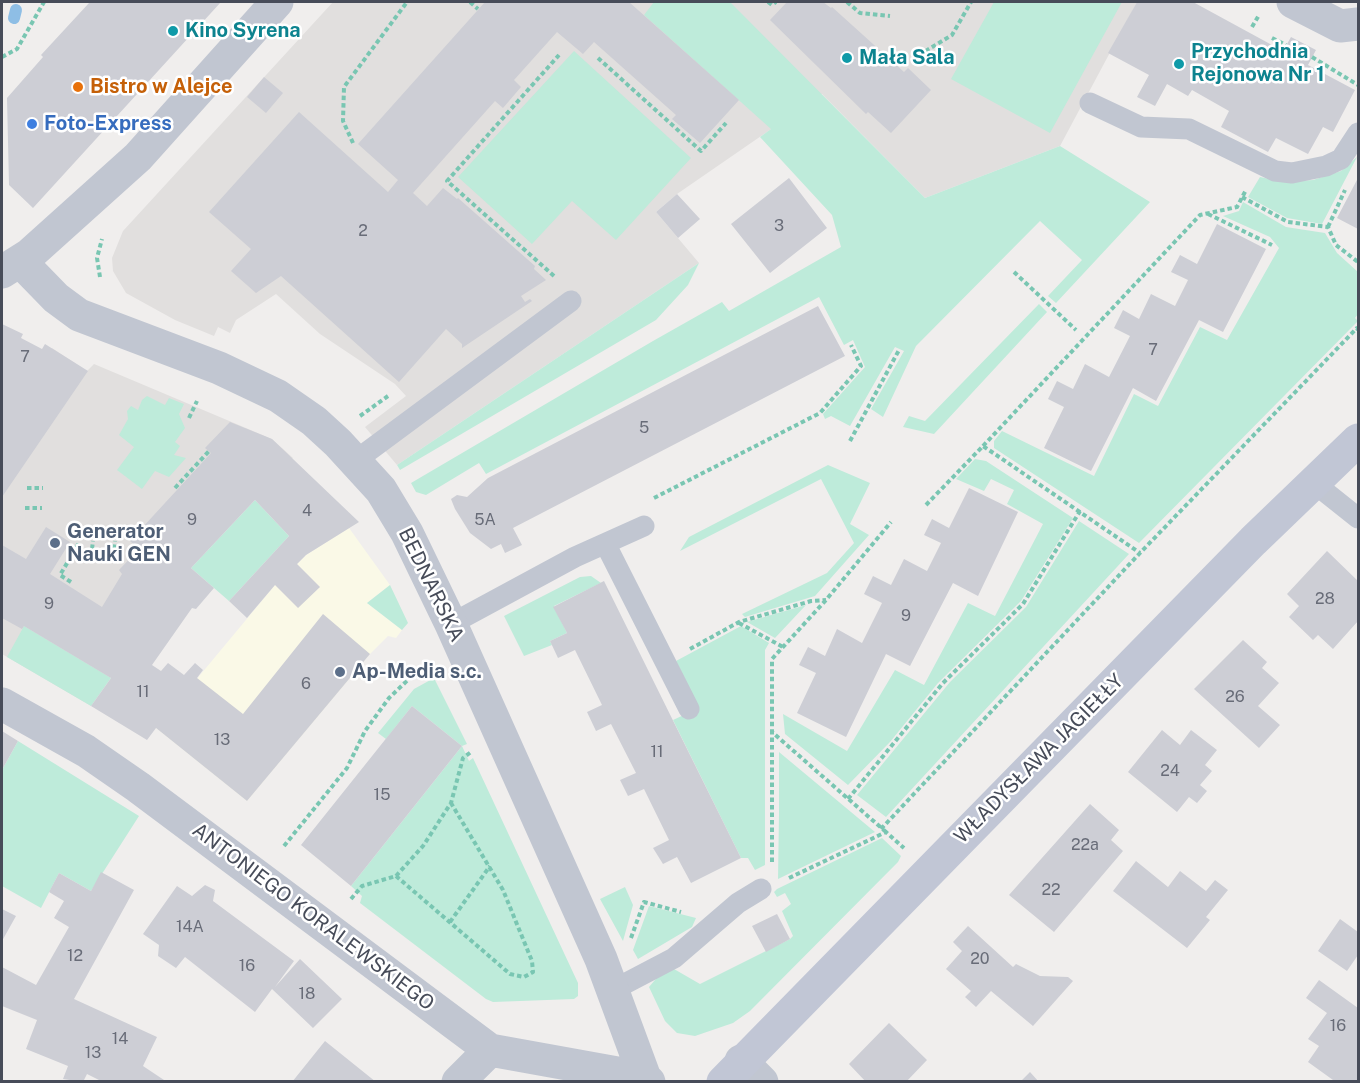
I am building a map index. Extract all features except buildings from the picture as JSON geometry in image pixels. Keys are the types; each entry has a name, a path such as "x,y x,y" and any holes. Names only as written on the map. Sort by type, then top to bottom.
{"street":[{"path":"11,267 138,157 277,2"},
{"path":"1293,2 1340,26 1359,24"},
{"name":"BEDNARSKA","path":"11,267 78,315 219,368 278,396 314,421 381,490 398,518 451,624 613,990 647,1080"},
{"name":"WŁADYSŁAWA JAGIEŁŁY","path":"742,1075 1253,541 1359,440"},
{"name":"ANTONIEGO KORALEWSKIEGO","path":"2,704 86,751 138,787 490,1050 647,1080"},
{"path":"458,1082 490,1050"}],"lane":[{"path":"1090,104 1141,128 1189,129 1263,166 1275,171 1292,173 1326,166 1341,159 1359,133"},
{"path":"355,461 571,301"},
{"path":"1314,483 1359,518"},
{"path":"451,624 575,557 644,526"},
{"path":"606,545 689,709"},
{"path":"613,990 674,958 716,922 764,886"}],"path":[{"path":"2,57 17,50 44,2"},
{"path":"352,143 343,121 344,87 407,2"},
{"path":"470,2 478,9"},
{"path":"768,2 772,5 776,2"},
{"path":"848,2 860,13 890,16"},
{"path":"919,55 952,35 971,2"},
{"path":"1272,38 1286,45"},
{"path":"556,282 548,268 447,181 559,55"},
{"path":"1312,57 1359,85"},
{"path":"598,58 701,151 726,123"},
{"path":"1348,184 1328,227 1336,245 1359,262"},
{"path":"1242,197 1288,222 1328,227"},
{"path":"926,505 1200,215 1237,207"},
{"path":"1207,213 1272,244"},
{"path":"100,277 98,258 105,233"},
{"path":"1014,272 1076,330"},
{"path":"881,829 1140,553 1357,327 1359,330"},
{"path":"650,500 820,413 861,366 851,345"},
{"path":"850,441 899,350"},
{"path":"353,423 380,400 391,395"},
{"path":"189,418 197,400"},
{"path":"983,446 1140,553"},
{"path":"175,488 209,451"},
{"path":"27,488 43,488"},
{"path":"26,508 42,508"},
{"path":"848,799 943,683 1023,604 1080,511"},
{"path":"886,832 778,884 764,886 771,863 772,659 826,600 891,522"},
{"path":"92,549 93,541"},
{"path":"114,549 115,541"},
{"path":"71,582 60,575 79,543"},
{"path":"684,652 739,622 812,601 826,600"},
{"path":"739,622 783,647"},
{"path":"284,846 347,768 365,731 389,698 413,675 434,666"},
{"path":"772,732 911,854"},
{"path":"351,899 362,886 396,876 423,846 451,803 463,758 474,750"},
{"path":"396,876 510,974 524,977 534,972 532,961 490,866 451,803"},
{"path":"450,922 490,866"},
{"path":"628,947 644,902 716,922"}],"shaded area":[{"path":"333,2 1137,2 1060,146 925,198 822,94 677,194 656,212 699,263 397,465 365,427 406,396 395,384 320,334 276,294 236,320 230,333 218,327 214,336 175,320 126,293 113,271 112,258 123,231"},
{"name":"Generator Nauki GEN","path":"52,348 87,371 94,364 272,439 293,458 166,595 91,706 2,654 2,419"},
{"path":"349,528 390,585 367,603 402,630 396,638 388,636 370,654 247,801 156,728 275,585 319,587 297,564 306,555"}],"green space":[{"path":"654,2 730,2 925,198 1060,146 1150,202 1056,303 1048,296 1082,260 1040,221 916,346 883,417 871,409 904,351 895,347 850,426 831,416 825,419 823,414 865,367 853,340 844,345 819,297 486,474 479,463 426,495 416,492 411,483 653,341 722,302 729,311 841,247 832,215 760,137 771,129 644,15"},
{"path":"994,2 1122,2 1050,133 951,79"},
{"path":"574,51 691,158 616,240 572,201 532,244 458,177"},
{"path":"1357,157 1322,224 1287,218 1248,197 1260,177 1284,182 1313,180 1341,171"},
{"path":"1243,202 1286,227 1325,233 1337,253 1358,272 1358,314 1355,318 1358,321 1139,543 994,448 994,441 1002,431 1094,476 1134,394 1158,406 1200,327 1227,340 1279,248 1270,237 1223,216 1239,211"},
{"path":"699,263 688,285 656,320 400,470 397,465"},
{"path":"1039,304 1047,312 934,434 903,427 909,416 925,421"},
{"path":"147,396 165,405 169,398 184,404 179,414 185,428 175,442 180,446 174,455 186,458 169,477 155,471 142,489 117,470 134,447 119,435 128,419 127,411 131,406 138,410 142,400"},
{"path":"975,459 986,461 1073,518 1021,601 938,683 890,742 848,785 785,734 783,714 847,751 895,670 924,685 968,603 995,616 1043,524 1007,504 1014,490 991,479 984,491 956,479"},
{"path":"828,465 870,483 850,524 869,535 815,596 745,617 742,614 827,573 854,543 821,479 680,551 689,537"},
{"path":"255,500 289,536 229,601 191,568"},
{"path":"1079,521 1129,554 886,817 857,795 950,682 1026,607"},
{"path":"591,576 601,583 554,606 567,633 550,641 552,645 524,656 504,616 580,577"},
{"path":"390,585 408,623 402,630 367,603"},
{"path":"806,605 775,638 747,622"},
{"path":"24,626 111,678 91,706 7,657"},
{"path":"741,626 769,643 765,650 765,865 755,870 748,858 741,858 673,720 699,708 676,661"},
{"path":"434,678 467,744 462,746 412,706 386,739 378,733 414,689"},
{"path":"18,741 139,816 91,891 59,873 41,908 2,886 2,770"},
{"path":"462,746 469,761 473,758 578,983 578,996 574,999 493,1002 486,999 360,903 362,896 351,886"},
{"path":"779,752 875,832 778,879 779,814"},
{"path":"882,838 901,856 898,862 750,1011 733,1023 695,1036 677,1033 665,1021 649,987 660,974 674,969 700,984 790,939 793,936 782,911 791,904 785,893 777,897 774,892"},
{"path":"625,887 633,905 623,941 600,899"},
{"path":"649,906 696,918 692,927 638,959 633,950"}],"waterway":[{"path":"14,18 16,10"}],"place":[{"name":"Kino Syrena","path":"173,31"},
{"name":"Mała Sala","path":"847,58"},
{"name":"Przychodnia Rejonowa Nr 1","path":"1179,64"},
{"name":"Bistro w Alejce","path":"78,87"},
{"name":"Foto-Express","path":"32,124"},
{"name":"Generator Nauki GEN","path":"55,543"},
{"name":"Ap-Media s.c.","path":"340,672"}]}
